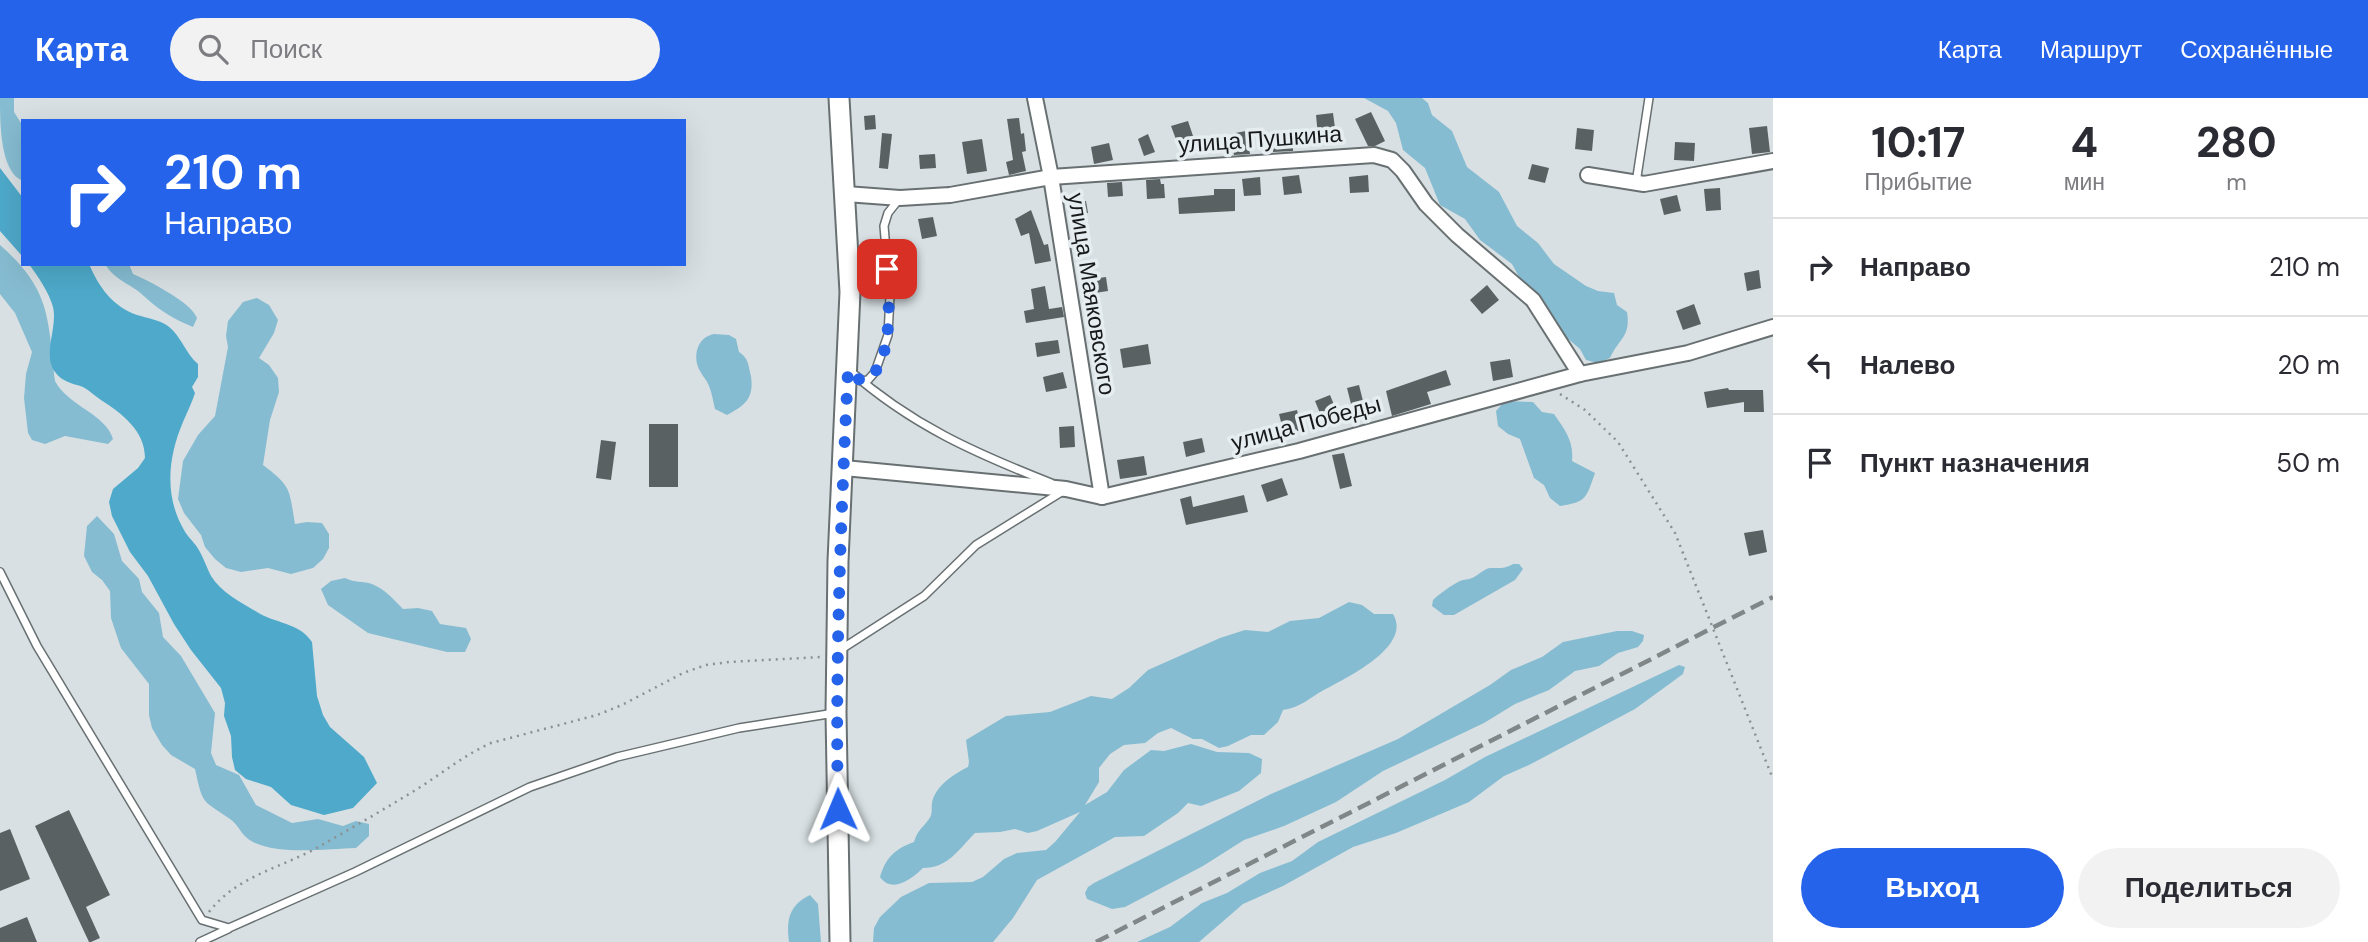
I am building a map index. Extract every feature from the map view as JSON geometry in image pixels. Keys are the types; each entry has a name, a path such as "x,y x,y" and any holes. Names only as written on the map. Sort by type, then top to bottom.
{"street":[{"path":"839,98 855,376 844,468 838,561 836,713 841,942"},
{"name":"улица Маяковского","path":"1035,98 1051,177 1102,497"},
{"name":"улица Пушкина","path":"846,194 900,198 950,195 1051,177 1374,155 1392,160 1434,212 1533,300 1580,374"},
{"path":"1588,175 1636,183 1773,160"},
{"name":"улица Победы","path":"844,468 1066,489 1102,497 1299,451 1580,374 1688,353 1773,327"}],"lane":[{"path":"1636,183 1649,98"},
{"path":"855,376 868,380 875,372 888,335 890,296 884,226 888,213 900,198"},
{"path":"855,376 929,429 955,443 1066,489"},
{"path":"837,652 923,596 976,545 1066,489"},
{"path":"0,572 37,646 202,920 229,929"},
{"path":"200,942 355,872 530,787 631,754 739,728 836,713"}],"path":[{"path":"1545,384 1585,410 1618,442 1675,533 1773,779"},
{"path":"202,920 215,903 240,883 314,849 414,791 476,749 597,715 705,665 823,656 837,652"}],"shaded area":[{"path":"0,98 14,98 14,112 21,123 21,180 10,168 1,133"},
{"path":"1364,98 1422,98 1428,103 1432,115 1452,131 1467,167 1499,192 1517,226 1538,243 1554,264 1586,286 1614,293 1617,305 1627,312 1628,320 1626,332 1610,358 1598,363 1586,360 1580,349 1560,332 1546,307 1525,288 1512,264 1480,240 1465,219 1440,205 1425,168 1403,150 1396,123 1388,111"},
{"path":"0,168 21,195 21,255 0,231"},
{"path":"0,245 17,261 38,291 48,322 55,381 61,390 109,430 113,439 108,444 65,436 45,444 32,440 28,433 24,398 26,374 32,352 15,313 0,294"},
{"path":"30,266 90,266 113,301 128,311 168,326 198,364 198,377 192,387 195,393 178,435 171,463 173,504 185,532 199,550 211,576 220,587 264,616 301,631 312,642 317,696 323,715 330,727 364,757 377,783 353,808 324,815 291,805 271,787 246,779 235,770 221,688 174,624 148,576 130,552 112,516 109,502 113,489 138,468 145,458 141,439 130,423 116,411 85,388 64,380 55,372 50,357 54,315 46,290"},
{"path":"106,266 130,266 133,274 187,305 197,318 193,327 162,311"},
{"path":"257,298 269,305 278,320 274,333 259,358 269,365 278,378 279,392 270,420 263,465 288,490 295,524 322,523 329,534 329,548 323,559 313,568 291,574 268,568 241,572 226,568 205,547 201,535 184,513 178,499 183,461 198,435 215,416 228,347 228,321 243,302"},
{"path":"714,334 729,335 736,339 739,352 749,365 751,376 751,390 747,400 727,415 715,409 710,389 696,360 700,343"},
{"path":"1505,401 1533,402 1542,412 1554,414 1570,442 1572,461 1595,473 1587,493 1581,500 1560,506 1550,498 1544,485 1534,478 1520,439 1498,426 1496,411"},
{"path":"97,516 114,534 122,561 139,579 142,592 159,613 163,637 181,656 215,713 211,753 216,765 239,775 256,805 292,823 318,819 343,826 356,821 369,824 369,836 356,848 276,849 249,840 233,821 205,800 195,769 171,755 162,745 152,728 149,715 149,684 121,648 111,618 110,591 92,572 84,556 87,526"},
{"path":"1519,564 1523,569 1515,580 1454,615 1444,615 1432,606 1433,600 1457,582 1474,577 1488,568"},
{"path":"345,578 377,586 403,609 432,611 440,624 466,628 471,639 465,652 447,652 368,633 328,605 321,589 331,581"},
{"path":"1349,602 1362,605 1374,614 1393,614 1397,626 1393,638 1385,650 1373,660 1295,707 1283,710 1278,722 1264,735 1251,735 1219,748 1171,728 1158,733 1145,743 1124,745 1110,754 1099,768 1099,782 1085,805 1107,792 1124,770 1151,750 1164,751 1191,744 1217,752 1249,753 1262,759 1261,773 1239,791 1201,806 1188,803 1144,836 1115,837 1037,880 1013,918 993,942 873,942 874,928 880,917 901,897 929,883 972,882 1017,853 1046,850 1080,812 1028,833 1015,829 975,833 958,852 939,865 923,868 896,885 885,882 880,877 885,864 896,851 914,842 930,817 937,791 951,777 968,767 966,740 1006,716 1050,712 1091,696 1112,699 1148,670 1220,638 1245,630 1268,632 1290,621 1319,618"},
{"path":"1617,631 1632,631 1644,635 1643,641 1638,647 1618,653 1599,666 1575,671 1549,690 1515,704 1484,723 1383,771 1336,802 1284,826 1244,840 1203,866 1125,907 1112,909 1087,899 1085,893 1094,883 1271,794 1398,739 1511,670 1542,657 1563,642"},
{"path":"1679,665 1685,667 1683,674 1635,709 1504,776 1469,802 1396,833 1353,847 1283,886 1243,904 1199,942 1137,942 1170,927 1202,903 1227,893 1260,873 1292,861 1318,842 1445,780 1485,757"},
{"path":"810,895 818,904 821,942 789,942 790,914 797,903"}],"building":[{"path":"1371,112 1385,141 1375,146 1368,146 1355,119"},
{"path":"1333,113 1337,143 1319,146 1316,115"},
{"path":"875,115 876,129 865,130 864,116"},
{"path":"1019,118 1021,134 1024,133 1026,151 1022,152 1026,171 1009,175 1006,162 1013,160 1007,119"},
{"path":"1188,121 1193,136 1177,142 1171,126"},
{"path":"1767,126 1770,152 1752,154 1749,128"},
{"path":"1577,128 1594,130 1592,151 1575,149"},
{"path":"1246,131 1250,154 1234,155 1230,134"},
{"path":"882,133 892,134 888,169 879,168"},
{"path":"1272,133 1293,133 1293,151 1273,152"},
{"path":"1148,134 1155,152 1144,156 1138,139"},
{"path":"982,139 987,171 967,174 962,142"},
{"path":"1675,142 1695,143 1694,161 1674,160"},
{"path":"1109,143 1113,160 1094,164 1091,147"},
{"path":"935,154 936,168 920,169 919,155"},
{"path":"1532,164 1549,168 1545,183 1528,179"},
{"path":"1299,175 1302,193 1284,195 1282,177"},
{"path":"1368,175 1369,192 1350,193 1349,177"},
{"path":"1260,177 1261,195 1244,196 1242,179"},
{"path":"1160,179 1161,184 1164,184 1165,198 1147,199 1146,180"},
{"path":"1122,182 1123,196 1108,197 1107,183"},
{"path":"1720,188 1721,210 1706,211 1704,189"},
{"path":"1214,189 1235,189 1235,211 1179,214 1178,198 1214,195"},
{"path":"1677,195 1681,211 1664,215 1660,199"},
{"path":"1086,201 1088,213 1073,215 1072,203"},
{"path":"1031,210 1044,245 1048,244 1051,261 1035,264 1029,233 1021,236 1015,219"},
{"path":"933,217 937,236 922,239 918,219"},
{"path":"1759,270 1761,288 1747,291 1744,273"},
{"path":"1106,277 1108,291 1088,294 1085,280"},
{"path":"1487,285 1499,300 1482,314 1470,300"},
{"path":"1045,286 1049,309 1062,307 1064,317 1026,323 1024,311 1034,309 1031,289"},
{"path":"1694,304 1701,324 1683,330 1676,311"},
{"path":"1058,340 1060,353 1037,357 1035,343"},
{"path":"1148,344 1151,364 1123,368 1120,349"},
{"path":"1510,359 1513,377 1493,381 1490,362"},
{"path":"1446,370 1451,385 1427,392 1431,404 1392,416 1386,391"},
{"path":"1063,372 1067,388 1046,392 1043,377"},
{"path":"1359,385 1364,405 1352,408 1347,388"},
{"path":"1728,388 1763,390 1764,412 1744,412 1744,402 1707,408 1704,392"},
{"path":"1330,395 1337,412 1322,418 1315,401"},
{"path":"1297,410 1302,430 1284,434 1279,414"},
{"path":"649,424 678,424 678,487 649,487"},
{"path":"1074,426 1075,447 1060,448 1059,427"},
{"path":"1202,438 1205,452 1186,457 1183,442"},
{"path":"601,440 616,442 611,480 596,478"},
{"path":"1344,453 1352,486 1340,489 1332,455"},
{"path":"1144,456 1147,475 1120,479 1117,460"},
{"path":"1282,478 1288,495 1267,502 1261,485"},
{"path":"1244,495 1248,512 1186,525 1180,499 1191,496 1193,507"},
{"path":"1763,530 1767,552 1749,556 1744,533"},
{"path":"69,810 110,895 86,907 100,938 91,942 35,826"},
{"path":"10,829 30,879 0,891 0,833"},
{"path":"27,917 37,942 0,942 0,928"}],"railway":[{"path":"1096,942 1773,597"}],"route":[{"path":"838,809 838,561 848,370 861,381 871,378 877,369 888,335 890,317 887,269"}]}
